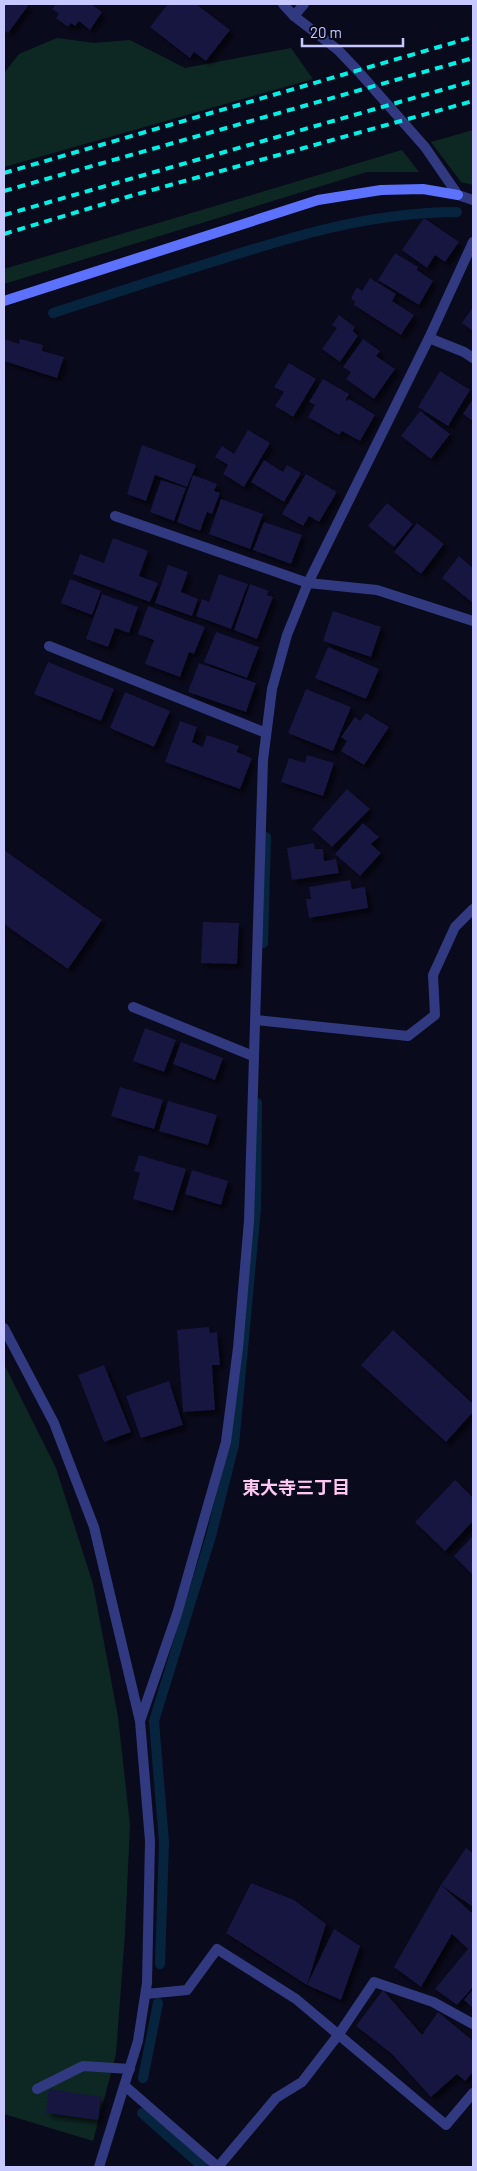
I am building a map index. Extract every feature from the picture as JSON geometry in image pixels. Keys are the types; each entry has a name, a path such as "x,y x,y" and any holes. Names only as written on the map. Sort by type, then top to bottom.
{"street":[{"path":"283,4 294,16 338,50 358,71 425,147 458,195"},
{"path":"294,16 304,4"},
{"path":"4,301 318,200 381,190 423,189 458,195 473,200"},
{"path":"140,1721 177,1614 226,1442 238,1348 249,1222 263,760 272,689 287,635 308,583 429,338 473,242"},
{"path":"429,338 464,352 473,358"},
{"path":"115,516 308,583 377,590 473,621"},
{"path":"49,646 266,733"},
{"path":"256,1020 408,1036 435,1015 433,975 455,927 473,909"},
{"path":"133,1007 253,1056"},
{"path":"4,1328 54,1422 94,1527 140,1721 150,1841 146,1994 138,2041 99,2167"},
{"path":"146,1994 187,1990 217,1950 296,1998 446,2125 473,2094"},
{"path":"125,2086 218,2167 276,2098 302,2082 339,2034 374,1982 433,2002 473,2024"},
{"path":"37,2090 83,2066 130,2069"}],"green space":[{"path":"57,38 94,43 130,40 185,68 291,48 313,79 4,167 4,73 19,54"},
{"path":"473,130 473,185 461,182 431,142"},
{"path":"402,150 419,172 367,172 4,284 4,269"},
{"path":"4,1364 56,1468 93,1584 118,1717 130,1825 125,1933 116,2054 93,2141 4,2114"}],"building":[{"path":"4,4 25,4 28,6 8,33 4,30"},
{"path":"56,4 91,4 102,12 90,30 79,21 75,26 71,23 68,27 56,18 59,14 52,9"},
{"path":"168,4 196,4 230,30 206,61 194,52 190,58 150,27"},
{"path":"424,218 459,242 445,262 435,255 427,268 402,250"},
{"path":"395,253 418,267 417,270 433,281 419,305 378,280"},
{"path":"370,278 396,294 392,301 414,315 401,335 354,305 355,302 351,298 357,287 362,291"},
{"path":"473,307 473,331 462,323"},
{"path":"339,315 355,327 353,331 358,336 340,362 322,349 337,328 332,325"},
{"path":"4,339 19,344 20,339 43,345 42,351 64,357 57,378 4,361"},
{"path":"363,339 380,351 376,356 395,369 374,399 346,379 351,372 343,367"},
{"path":"289,363 316,379 293,417 275,406 284,392 274,387"},
{"path":"440,371 470,390 448,426 418,407"},
{"path":"323,379 349,394 346,399 347,401 349,399 375,415 360,441 342,431 339,435 308,417 315,405 309,402"},
{"path":"473,399 473,421 463,414"},
{"path":"420,411 450,434 431,459 401,436"},
{"path":"248,430 270,443 244,487 223,474 228,465 215,457 222,446 234,454"},
{"path":"142,445 196,465 187,487 155,475 146,501 127,494"},
{"path":"264,460 283,472 287,465 301,473 284,502 251,482"},
{"path":"306,474 337,492 319,522 309,516 303,526 282,514"},
{"path":"193,475 217,484 214,491 220,493 212,514 207,512 200,531 177,522"},
{"path":"161,480 186,488 174,521 150,512"},
{"path":"221,499 263,514 250,549 209,534"},
{"path":"387,503 413,524 394,547 368,526"},
{"path":"264,522 302,535 291,564 253,550"},
{"path":"417,523 444,544 421,574 394,552"},
{"path":"113,538 148,551 139,576 158,583 150,602 73,574 80,554 104,563"},
{"path":"459,556 473,568 473,603 442,578"},
{"path":"168,565 188,572 181,592 198,599 192,616 155,603"},
{"path":"219,574 248,584 231,629 196,616 202,599 209,602"},
{"path":"70,579 101,591 92,615 61,603"},
{"path":"250,584 269,591 267,595 273,597 257,639 234,630"},
{"path":"102,594 138,607 129,633 115,628 108,647 86,639"},
{"path":"148,606 205,627 194,654 189,652 180,677 145,664 154,640 138,634"},
{"path":"333,611 381,627 371,657 323,641"},
{"path":"216,632 259,647 247,678 204,662"},
{"path":"328,647 379,669 366,699 315,678"},
{"path":"48,662 114,689 101,721 34,694"},
{"path":"199,663 256,683 246,712 188,692"},
{"path":"306,689 351,707 333,751 288,733"},
{"path":"125,692 170,711 154,747 110,728"},
{"path":"366,713 389,727 364,765 341,751 347,741 341,737 355,717 360,721"},
{"path":"180,721 197,727 192,742 203,747 207,735 239,746 237,752 252,758 240,789 165,762"},
{"path":"307,755 334,763 323,796 281,782 289,758 305,763"},
{"path":"347,789 370,809 332,847 312,829"},
{"path":"363,823 379,837 371,844 381,853 360,876 335,854"},
{"path":"314,843 315,849 323,849 324,861 336,859 339,873 292,880 287,848"},
{"path":"4,850 102,920 68,969 4,924"},
{"path":"350,880 352,889 365,887 368,908 309,918 306,899 311,899 309,887"},
{"path":"203,922 239,923 237,964 201,963"},
{"path":"145,1028 176,1040 164,1072 133,1061"},
{"path":"181,1042 223,1058 215,1080 173,1064"},
{"path":"120,1087 163,1100 154,1129 111,1116"},
{"path":"168,1101 217,1115 208,1145 159,1131"},
{"path":"139,1155 186,1169 173,1211 133,1199 140,1173 134,1171"},
{"path":"192,1170 228,1181 221,1205 185,1194"},
{"path":"209,1327 210,1333 217,1332 220,1365 212,1365 215,1410 183,1412 177,1330"},
{"path":"393,1330 473,1404 473,1412 446,1442 361,1365"},
{"path":"104,1365 131,1432 104,1442 78,1375"},
{"path":"169,1381 183,1425 141,1438 126,1396"},
{"path":"455,1480 473,1498 473,1521 445,1551 415,1522"},
{"path":"473,1536 473,1575 454,1556"},
{"path":"466,1848 473,1853 473,1907 441,1885"},
{"path":"251,1883 294,1900 326,1924 307,1985 226,1933"},
{"path":"441,1885 473,1914 473,1987 457,2005 435,1989 468,1949 452,1934 421,1987 394,1967"},
{"path":"334,1929 360,1946 341,2000 307,1985"},
{"path":"473,1989 473,2008 464,2000"},
{"path":"383,1990 422,2035 438,2012 473,2041 473,2072 465,2081 457,2074 431,2097 392,2054 356,2026"},
{"path":"49,2089 101,2097 98,2120 46,2113"}],"waterway":[{"path":"53,313 300,235 393,216 457,212"},
{"path":"263,943 266,837"},
{"path":"160,1964 164,1842 154,1721 211,1536 234,1445 256,1208 257,1103"},
{"path":"143,2078 158,2003"},
{"path":"142,2113 203,2167"}],"railway":[{"path":"4,173 473,37"},
{"path":"4,191 473,58"},
{"path":"4,215 473,81"},
{"path":"4,234 127,197 473,101"}],"district":[{"name":"東大寺三丁目","path":"296,1487"}]}
